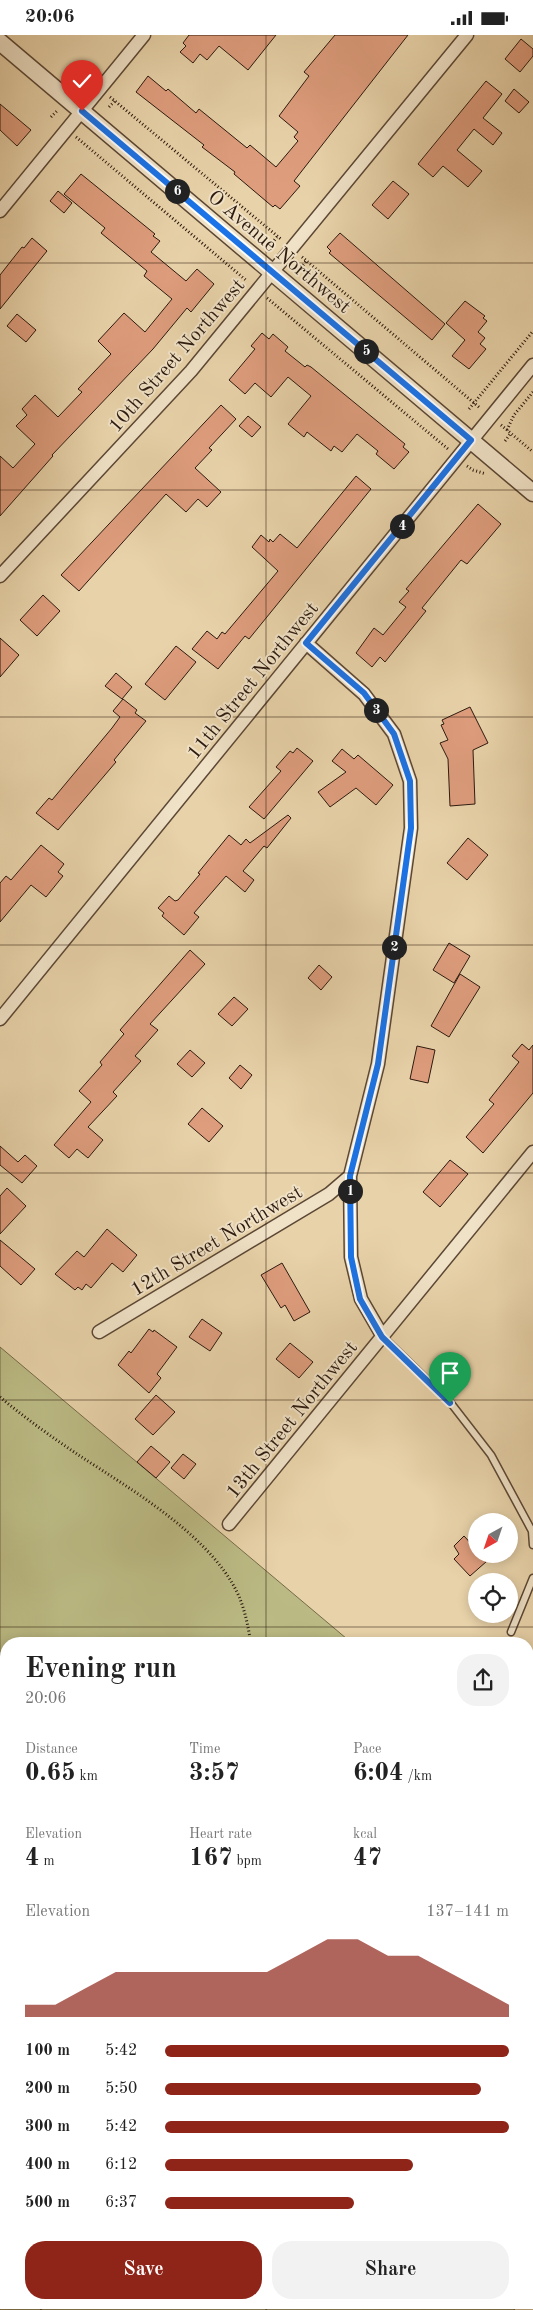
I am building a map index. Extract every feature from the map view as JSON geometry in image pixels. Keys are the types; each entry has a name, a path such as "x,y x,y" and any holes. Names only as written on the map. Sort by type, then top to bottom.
{"street":[{"path":"0,211 144,35"},
{"name":"10th Street Northwest","path":"0,576 191,371 467,35"},
{"name":"O Avenue Northwest","path":"0,42 533,493"},
{"name":"11th Street Northwest","path":"0,1019 533,365"},
{"path":"306,643 364,693 394,734 410,781 411,828 378,1064 350,1176 351,1257 360,1299 382,1337"},
{"name":"13th Street Northwest","path":"229,1524 533,1152"},
{"name":"12th Street Northwest","path":"99,1332 329,1194 350,1176"}],"lane":[{"path":"382,1337 450,1403 492,1455 532,1531 533,1545"},
{"path":"510,1632 533,1578"}],"path":[{"path":"81,83 86,77"},
{"path":"109,97 283,241"},
{"path":"109,107 114,101"},
{"path":"52,117 57,110"},
{"path":"80,141 86,135"},
{"path":"75,137 250,283"},
{"path":"272,243 277,237"},
{"path":"301,257 482,409"},
{"path":"301,268 306,261"},
{"path":"244,278 249,271"},
{"path":"273,303 279,296"},
{"path":"267,297 448,449"},
{"path":"469,409 533,331"},
{"path":"507,430 514,415 533,392"},
{"path":"500,424 533,452"},
{"path":"505,441 511,433"},
{"path":"0,1397 79,1455 123,1483 191,1535 215,1560 236,1592 246,1617 250,1637"}],"shaded area":[{"path":"0,1347 345,1637 0,1637"},
{"path":"514,2309 515,2310 0,2310"}],"building":[{"path":"189,35 276,35 248,70 219,46 207,60 200,54 193,63 180,52 186,46 183,43"},
{"path":"335,35 408,35 294,181 300,186 280,209 275,205 273,207 234,174 235,172 202,147 204,145 136,92 148,76 166,91 168,89 196,113 199,109 247,148 250,145 276,167 298,141 294,137 298,132 279,116 309,76 304,72"},
{"path":"521,39 533,49 533,56 520,72 505,59"},
{"path":"486,81 502,94 483,118 502,133 493,145 474,129 457,150 482,171 468,187 443,166 433,177 418,164"},
{"path":"514,89 529,102 519,113 505,101"},
{"path":"0,104 31,130 17,146 0,130"},
{"path":"81,174 155,234 153,236 160,241 151,252 186,281 197,269 214,284 191,312 187,308 153,349 52,455 0,516 0,456 13,468 35,444 16,426 27,415 22,409 35,395 58,417 82,392 78,389 111,354 98,341 124,313 145,332 172,299 144,276 147,271 101,233 105,228 64,194"},
{"path":"393,181 409,194 388,219 372,205"},
{"path":"58,191 72,203 64,213 50,201"},
{"path":"340,233 445,324 432,340 329,253 331,251 327,247"},
{"path":"32,238 47,251 0,309 0,275 22,247 24,248"},
{"path":"465,301 485,316 483,318 487,321 478,332 485,338 480,344 486,349 469,369 452,356 465,340 446,323"},
{"path":"17,314 36,330 26,342 7,326"},
{"path":"262,333 269,339 273,334 288,347 285,351 305,367 307,365 311,367 405,444 403,447 409,452 394,469 376,454 378,451 357,434 342,452 334,446 331,451 307,432 304,437 288,424 311,396 288,377 271,397 255,383 245,394 229,380 255,349 251,346"},
{"path":"221,405 236,419 209,448 212,450 195,468 221,492 207,507 198,499 186,512 166,494 79,591 61,575"},
{"path":"248,416 261,427 252,437 239,426"},
{"path":"356,476 371,489 249,639 245,636 218,669 192,649 207,631 217,639 222,632 225,634 278,571 252,547 261,535 269,542 270,539 273,542 280,534 297,548"},
{"path":"478,504 501,524 467,564 461,560 422,608 426,611 385,662 380,657 372,667 356,653 374,628 383,635 406,607 399,602 409,591 406,589"},
{"path":"43,595 60,611 37,636 20,620"},
{"path":"0,638 19,655 0,677"},
{"path":"176,646 196,662 165,700 145,684"},
{"path":"116,673 132,687 122,699 105,686"},
{"path":"123,699 137,710 135,713 146,721 114,760 116,762 58,830 36,813 49,798 52,800 112,728 120,717 113,711"},
{"path":"470,707 488,743 473,750 475,804 450,806 448,759 440,743 448,740 441,725 444,724 442,720"},
{"path":"297,748 313,761 264,819 249,807 281,771 276,767 290,751 293,753"},
{"path":"342,749 354,759 358,755 393,785 376,805 356,788 330,807 318,792 346,772 332,761"},
{"path":"288,815 291,818 267,848 264,846 243,871 254,880 245,892 226,876 194,913 199,917 184,935 162,916 164,913 158,908 169,896 175,901 178,900 229,835 241,845 246,839 250,843"},
{"path":"468,838 488,855 467,880 447,863"},
{"path":"41,845 64,864 58,872 63,876 46,897 31,885 0,922 0,883 6,876 11,880"},
{"path":"449,943 470,956 454,983 433,970"},
{"path":"190,950 205,964 150,1024 158,1030 135,1056 141,1061 113,1092 117,1096 88,1127 103,1140 88,1158 77,1149 69,1158 54,1145 91,1102 79,1091 102,1065 100,1062 124,1034 120,1030"},
{"path":"319,965 332,977 321,990 308,978"},
{"path":"460,974 480,987 449,1037 431,1026"},
{"path":"234,997 248,1009 232,1026 218,1014"},
{"path":"522,1044 529,1050 533,1045 533,1093 483,1153 466,1137 494,1104 489,1100 519,1062 512,1056"},
{"path":"417,1046 435,1050 428,1083 410,1079"},
{"path":"190,1050 205,1063 192,1077 177,1064"},
{"path":"240,1065 252,1075 241,1089 229,1078"},
{"path":"202,1108 223,1126 209,1142 188,1124"},
{"path":"0,1146 18,1162 25,1155 37,1166 22,1183 0,1165"},
{"path":"450,1160 468,1174 440,1207 423,1192"},
{"path":"7,1188 26,1206 0,1234 0,1196"},
{"path":"107,1229 137,1255 123,1272 112,1263 91,1288 86,1284 82,1290 78,1287 75,1290 55,1274 77,1251 84,1257"},
{"path":"0,1240 35,1269 21,1285 0,1266"},
{"path":"282,1263 310,1312 294,1321 285,1305 281,1308 261,1275"},
{"path":"202,1319 222,1333 210,1351 189,1337"},
{"path":"149,1329 153,1332 154,1330 177,1347 157,1374 161,1378 149,1393 118,1365 129,1351 131,1353"},
{"path":"290,1343 313,1362 299,1378 276,1359"},
{"path":"156,1395 175,1412 153,1435 135,1419"},
{"path":"151,1446 170,1462 156,1478 137,1462"},
{"path":"183,1454 196,1464 184,1479 171,1468"},
{"path":"464,1536 468,1540 468,1563 485,1563 473,1573 468,1574 454,1559 459,1554 454,1546"}],"route":[{"path":"82,111 471,440 306,643 364,693 394,734 410,781 411,828 378,1064 350,1176 351,1257 360,1299 382,1337 450,1403"}]}
